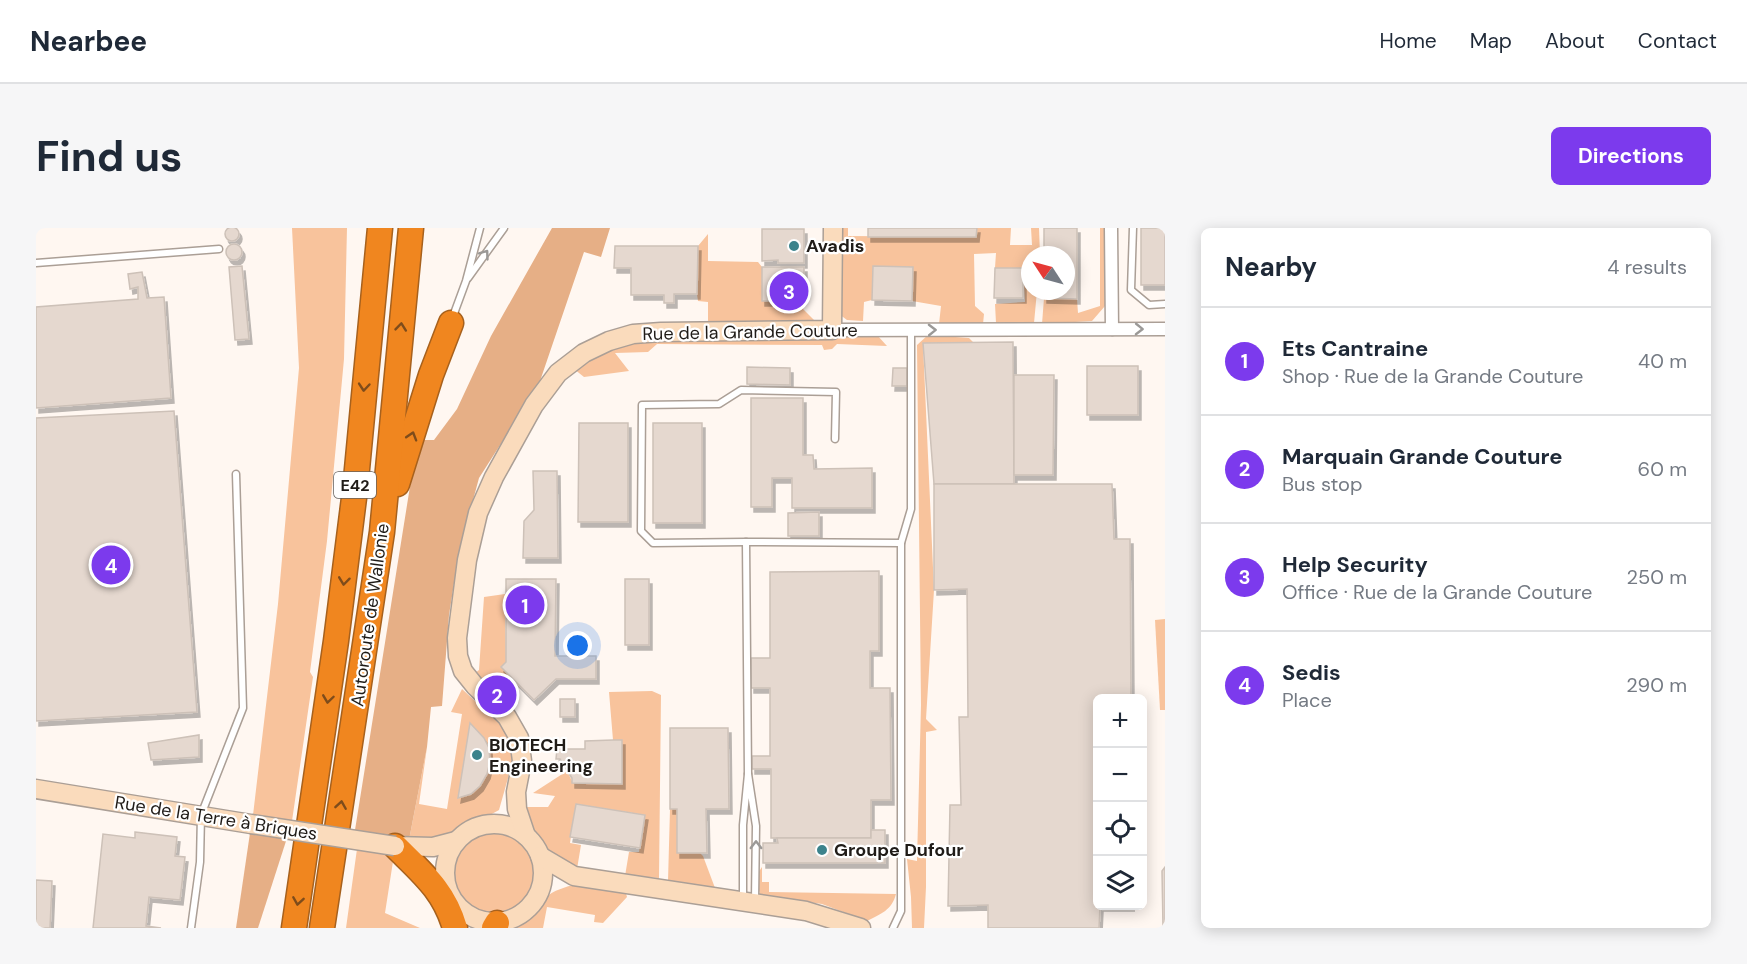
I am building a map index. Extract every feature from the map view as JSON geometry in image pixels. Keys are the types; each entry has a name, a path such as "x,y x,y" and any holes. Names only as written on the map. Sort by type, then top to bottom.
{"highway":[{"path":"367,228 364,261 370,329"},
{"name":"Autoroute de Wallonie","path":"294,928 338,629 355,490 380,228"},
{"name":"Autoroute de Wallonie","path":"322,928 382,532 411,228"},
{"path":"382,532 431,375 451,323"},
{"path":"395,846 435,886 460,922"}],"main road":[{"path":"832,228 832,330"},
{"name":"Rue de la Grande Couture","path":"526,836 517,809 516,792 522,761 519,738 507,717 463,671 458,656 457,638 467,560 478,513 494,477 534,405 558,374 584,353 609,341 633,334 832,330"},
{"name":"Rue de la Terre à Briques","path":"36,789 395,846 433,847 456,842"},
{"name":"Rue de la Grande Couture","path":"488,824 507,806 516,792"},
{"path":"488,824 508,826 526,836 535,845 543,869 543,881 532,905 522,914 496,925 471,917 460,922 446,883 445,868 456,842 466,833 488,824"},
{"name":"Rue de la Terre à Briques","path":"395,846 429,863 446,883"},
{"path":"540,856 574,876 818,914 857,927"},
{"path":"539,893 574,876"}],"street":[{"path":"1111,228 1112,328"},
{"name":"Rue de la Grande Couture","path":"832,330 1165,329"}],"lane":[{"path":"451,323 466,281 480,228"},
{"path":"466,281 504,228"},
{"path":"1133,228 1131,290 1149,305 1165,304"},
{"path":"36,263 219,249"},
{"path":"893,928 901,911 901,543 911,509 912,330"},
{"path":"835,440 836,392 741,390 719,404 642,405 641,531 653,543 901,543"},
{"path":"191,928 200,862 201,815 243,708 236,474"},
{"path":"746,542 748,774 743,825 749,903"},
{"path":"748,774 756,826 749,903"}],"shaded area":[{"path":"292,228 347,228 344,359 327,541 310,672 313,677 292,821 253,815 278,604 299,368"},
{"path":"552,228 610,228 601,257 584,252 539,384 479,478 459,552 449,615 442,706 431,707 427,747 409,840 355,830 416,449 420,440 434,440 457,409 491,336"},
{"path":"841,228 848,228 848,236 976,237 977,228 1011,228 1010,245 1032,245 1031,228 1039,228 1040,246 1021,246 1021,268 995,268 996,253 974,254 975,306 984,314 983,324 939,324 941,306 912,301 912,267 873,266 872,300 864,302 863,321 847,320 839,314"},
{"path":"1100,228 1105,228 1105,306 1092,321 1042,324 1044,300 1077,299 1078,313 1100,306"},
{"path":"708,234 708,261 758,262 762,267 762,301 795,301 814,320 814,323 708,324 708,302 698,301 697,294 698,246"},
{"path":"1025,300 1036,300 1034,323 996,323 995,304 1025,302"},
{"path":"877,335 887,346 837,344 832,349 824,350 822,345 657,344 648,352 615,353 629,371 584,377 574,369 609,350 645,341 683,338"},
{"path":"928,335 969,338 974,343 923,344 934,590 926,719 937,730 926,732 924,928 912,928 907,859 917,861 921,705 917,345"},
{"path":"505,594 506,662 501,667 515,681 497,698 474,674 479,670 484,597"},
{"path":"1165,619 1165,710 1160,710 1155,620"},
{"path":"462,689 512,735 512,764 499,810 433,847 409,840 427,747 419,804 447,809 462,714 451,712"},
{"path":"652,691 661,695 659,878 625,876 629,852 639,852 645,815 576,804 570,843 581,845 577,869 540,856 522,807 548,807 555,796 533,793 567,771 573,783 622,784 622,740 613,740 609,692"},
{"path":"670,809 677,809 677,853 700,853 715,888 668,881"},
{"path":"494,832 517,839 529,851 536,874 529,897 517,909 494,916 471,909 459,897 452,874 459,851 471,839"},
{"path":"250,833 287,838 258,928 236,928"},
{"path":"357,849 394,855 385,913 420,928 346,928"},
{"path":"762,867 762,882 769,882 769,892 896,894 889,908 867,921 822,904 760,895 756,876"},
{"path":"577,884 625,890 627,897 603,923 594,922 595,915 547,907 543,928 512,928 548,895"}],"building":[{"path":"229,227 235,227 239,234 235,241 229,241 225,237 225,231"},
{"path":"868,228 977,228 976,237 868,237"},
{"path":"1044,228 1077,228 1077,299 1075,299 1075,246 1044,246"},
{"path":"1141,228 1165,228 1165,285 1141,285"},
{"path":"762,229 804,229 804,263 762,261"},
{"path":"231,244 237,244 242,252 240,258 231,260 226,255 226,249"},
{"path":"615,246 698,246 697,294 674,294 674,303 664,303 664,295 631,295 631,268 614,268"},
{"path":"242,266 249,339 235,340 229,267"},
{"path":"873,266 913,267 912,301 872,300"},
{"path":"762,267 804,267 804,296 795,296 792,301 762,301"},
{"path":"995,268 1021,268 1021,298 994,298"},
{"path":"142,272 147,298 164,297 171,398 36,408 36,307 138,299 138,287 130,289 128,274"},
{"path":"1013,342 1014,484 934,484 923,343"},
{"path":"1087,366 1138,366 1138,415 1087,415"},
{"path":"747,367 790,368 790,385 747,384"},
{"path":"893,368 907,368 907,386 892,386"},
{"path":"1014,375 1054,375 1053,475 1014,475"},
{"path":"751,398 803,398 803,455 813,455 814,469 872,468 872,508 792,508 792,478 772,478 772,507 751,507"},
{"path":"174,411 197,712 36,721 36,418"},
{"path":"579,423 628,423 628,522 578,522"},
{"path":"653,423 702,423 702,523 653,523"},
{"path":"533,471 557,471 558,558 523,558 524,521 534,510"},
{"path":"934,484 1112,484 1114,539 1130,539 1131,694 1093,694 1093,910 1100,910 1099,928 988,928 988,905 948,906 950,805 961,805 959,717 968,717 967,589 934,590"},
{"path":"819,512 819,536 788,536 788,513"},
{"path":"879,571 879,651 870,651 870,688 890,688 891,800 871,800 871,838 771,838 771,769 752,769 752,756 770,756 770,688 751,688 751,658 770,658 770,572"},
{"path":"506,579 556,579 555,656 596,656 596,679 556,679 534,700 501,667 506,662"},
{"path":"625,579 649,579 649,645 625,645"},
{"path":"560,699 575,699 575,717 560,717"},
{"name":"BIOTECH Engineering","path":"470,723 484,738 489,748 490,762 487,774 480,786 471,794 458,798"},
{"path":"670,728 728,728 729,809 706,809 707,853 677,853 677,809 670,809"},
{"path":"199,735 199,757 151,760 148,743"},
{"path":"622,740 622,784 572,783 572,778 560,759 556,759 557,749 585,749 585,741"},
{"path":"576,804 645,815 640,848 570,837"},
{"path":"871,830 885,830 885,863 763,863 763,843 778,843 777,838 871,838"},
{"path":"135,832 177,837 175,856 185,857 180,900 149,897 146,926 161,928 93,928 103,834 135,838"},
{"path":"1165,867 1165,928 1163,928 1162,871"},
{"path":"36,880 52,881 50,928 36,928"}],"place":[{"name":"Avadis","path":"794,246"},
{"name":"Help Security","path":"789,291"},
{"name":"Sedis","path":"111,565"},
{"name":"Ets Cantraine","path":"525,605"},
{"name":"Marquain Grande Couture","path":"497,695"},
{"name":"BIOTECH Engineering","path":"477,755"},
{"name":"Groupe Dufour","path":"822,850"}]}
